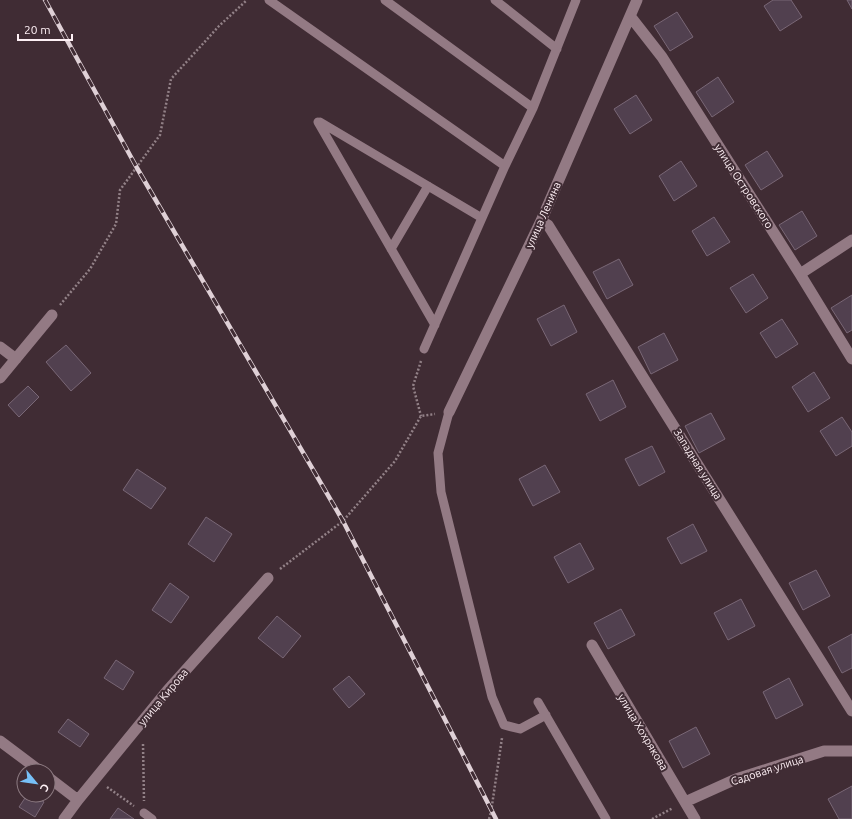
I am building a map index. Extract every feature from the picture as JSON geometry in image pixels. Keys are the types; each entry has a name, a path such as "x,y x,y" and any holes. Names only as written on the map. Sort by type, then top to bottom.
{"street":[{"name":"улица Ленина","path":"450,412 541,221 637,0"},
{"name":"улица Островского","path":"630,16 662,57 800,274 852,359"},
{"name":"Западная улица","path":"541,221 548,225 852,711"},
{"path":"800,274 852,240"},
{"path":"0,378 52,315"},
{"path":"0,347 16,359"},
{"name":"улица Кирова","path":"64,819 167,691 268,578"},
{"name":"улица Хохрякова","path":"592,645 695,819"},
{"path":"0,741 29,763"},
{"name":"Садовая улица","path":"685,802 736,779 824,751 852,752"},
{"path":"56,783 78,800"}],"lane":[{"path":"269,0 505,166"},
{"path":"385,0 533,108"},
{"path":"495,0 557,49"},
{"path":"424,349 505,166 533,108 576,0"},
{"path":"435,325 318,122 482,218"},
{"path":"391,249 428,186"},
{"path":"450,412 438,453 441,492 492,697 504,725 520,729 546,716"},
{"path":"538,702 606,819"},
{"path":"144,813 152,819"}],"path":[{"path":"52,315 90,269 116,224 120,190 160,135 171,79 219,26 246,0"},
{"path":"268,578 343,521 395,461 421,416 413,386 424,349"},
{"path":"421,416 450,412"},
{"path":"142,721 144,813"},
{"path":"489,819 504,725"},
{"path":"95,779 144,813"},
{"path":"652,819 685,802"}],"building":[{"path":"773,0 791,0 802,17 780,31 764,6"},
{"path":"847,0 852,0 852,9"},
{"path":"677,12 693,37 670,51 654,26"},
{"path":"718,77 734,102 712,117 696,92"},
{"path":"636,95 652,120 630,134 614,109"},
{"path":"767,151 783,176 761,190 745,165"},
{"path":"681,161 697,186 674,201 659,176"},
{"path":"802,211 817,236 795,250 779,225"},
{"path":"714,217 730,242 707,256 692,231"},
{"path":"619,259 633,285 607,299 593,272"},
{"path":"753,274 768,298 746,313 730,288"},
{"path":"852,295 852,330 847,333 831,308"},
{"path":"564,305 577,332 551,346 537,319"},
{"path":"782,319 798,344 776,358 760,333"},
{"path":"664,333 678,360 651,374 638,347"},
{"path":"66,345 91,373 71,391 46,362"},
{"path":"814,372 830,398 808,412 792,387"},
{"path":"613,380 626,407 600,421 586,394"},
{"path":"28,386 39,397 19,417 8,405"},
{"path":"711,413 725,439 699,453 685,426"},
{"path":"842,417 852,432 852,446 836,456 820,431"},
{"path":"652,446 665,472 639,486 625,459"},
{"path":"545,465 560,492 533,506 519,479"},
{"path":"137,469 166,488 151,509 123,490"},
{"path":"206,517 232,534 214,562 188,544"},
{"path":"693,524 707,551 681,564 667,538"},
{"path":"580,543 594,569 568,583 554,557"},
{"path":"816,570 830,596 803,610 789,583"},
{"path":"170,583 189,597 171,623 152,610"},
{"path":"741,599 755,626 728,640 714,613"},
{"path":"621,609 635,635 608,649 594,623"},
{"path":"277,616 301,636 283,658 258,638"},
{"path":"852,634 852,668 842,673 828,647"},
{"path":"116,660 134,672 123,690 104,678"},
{"path":"349,676 365,694 349,708 333,689"},
{"path":"789,678 803,705 776,719 763,692"},
{"path":"68,719 89,734 80,747 58,732"},
{"path":"696,727 710,754 683,768 669,741"},
{"path":"852,786 852,819 839,819 828,799"},
{"path":"22,803 43,803 35,817 19,807"},
{"path":"118,808 134,819 110,819"}],"railway":[{"path":"45,0 137,168 343,521 496,819"}]}
